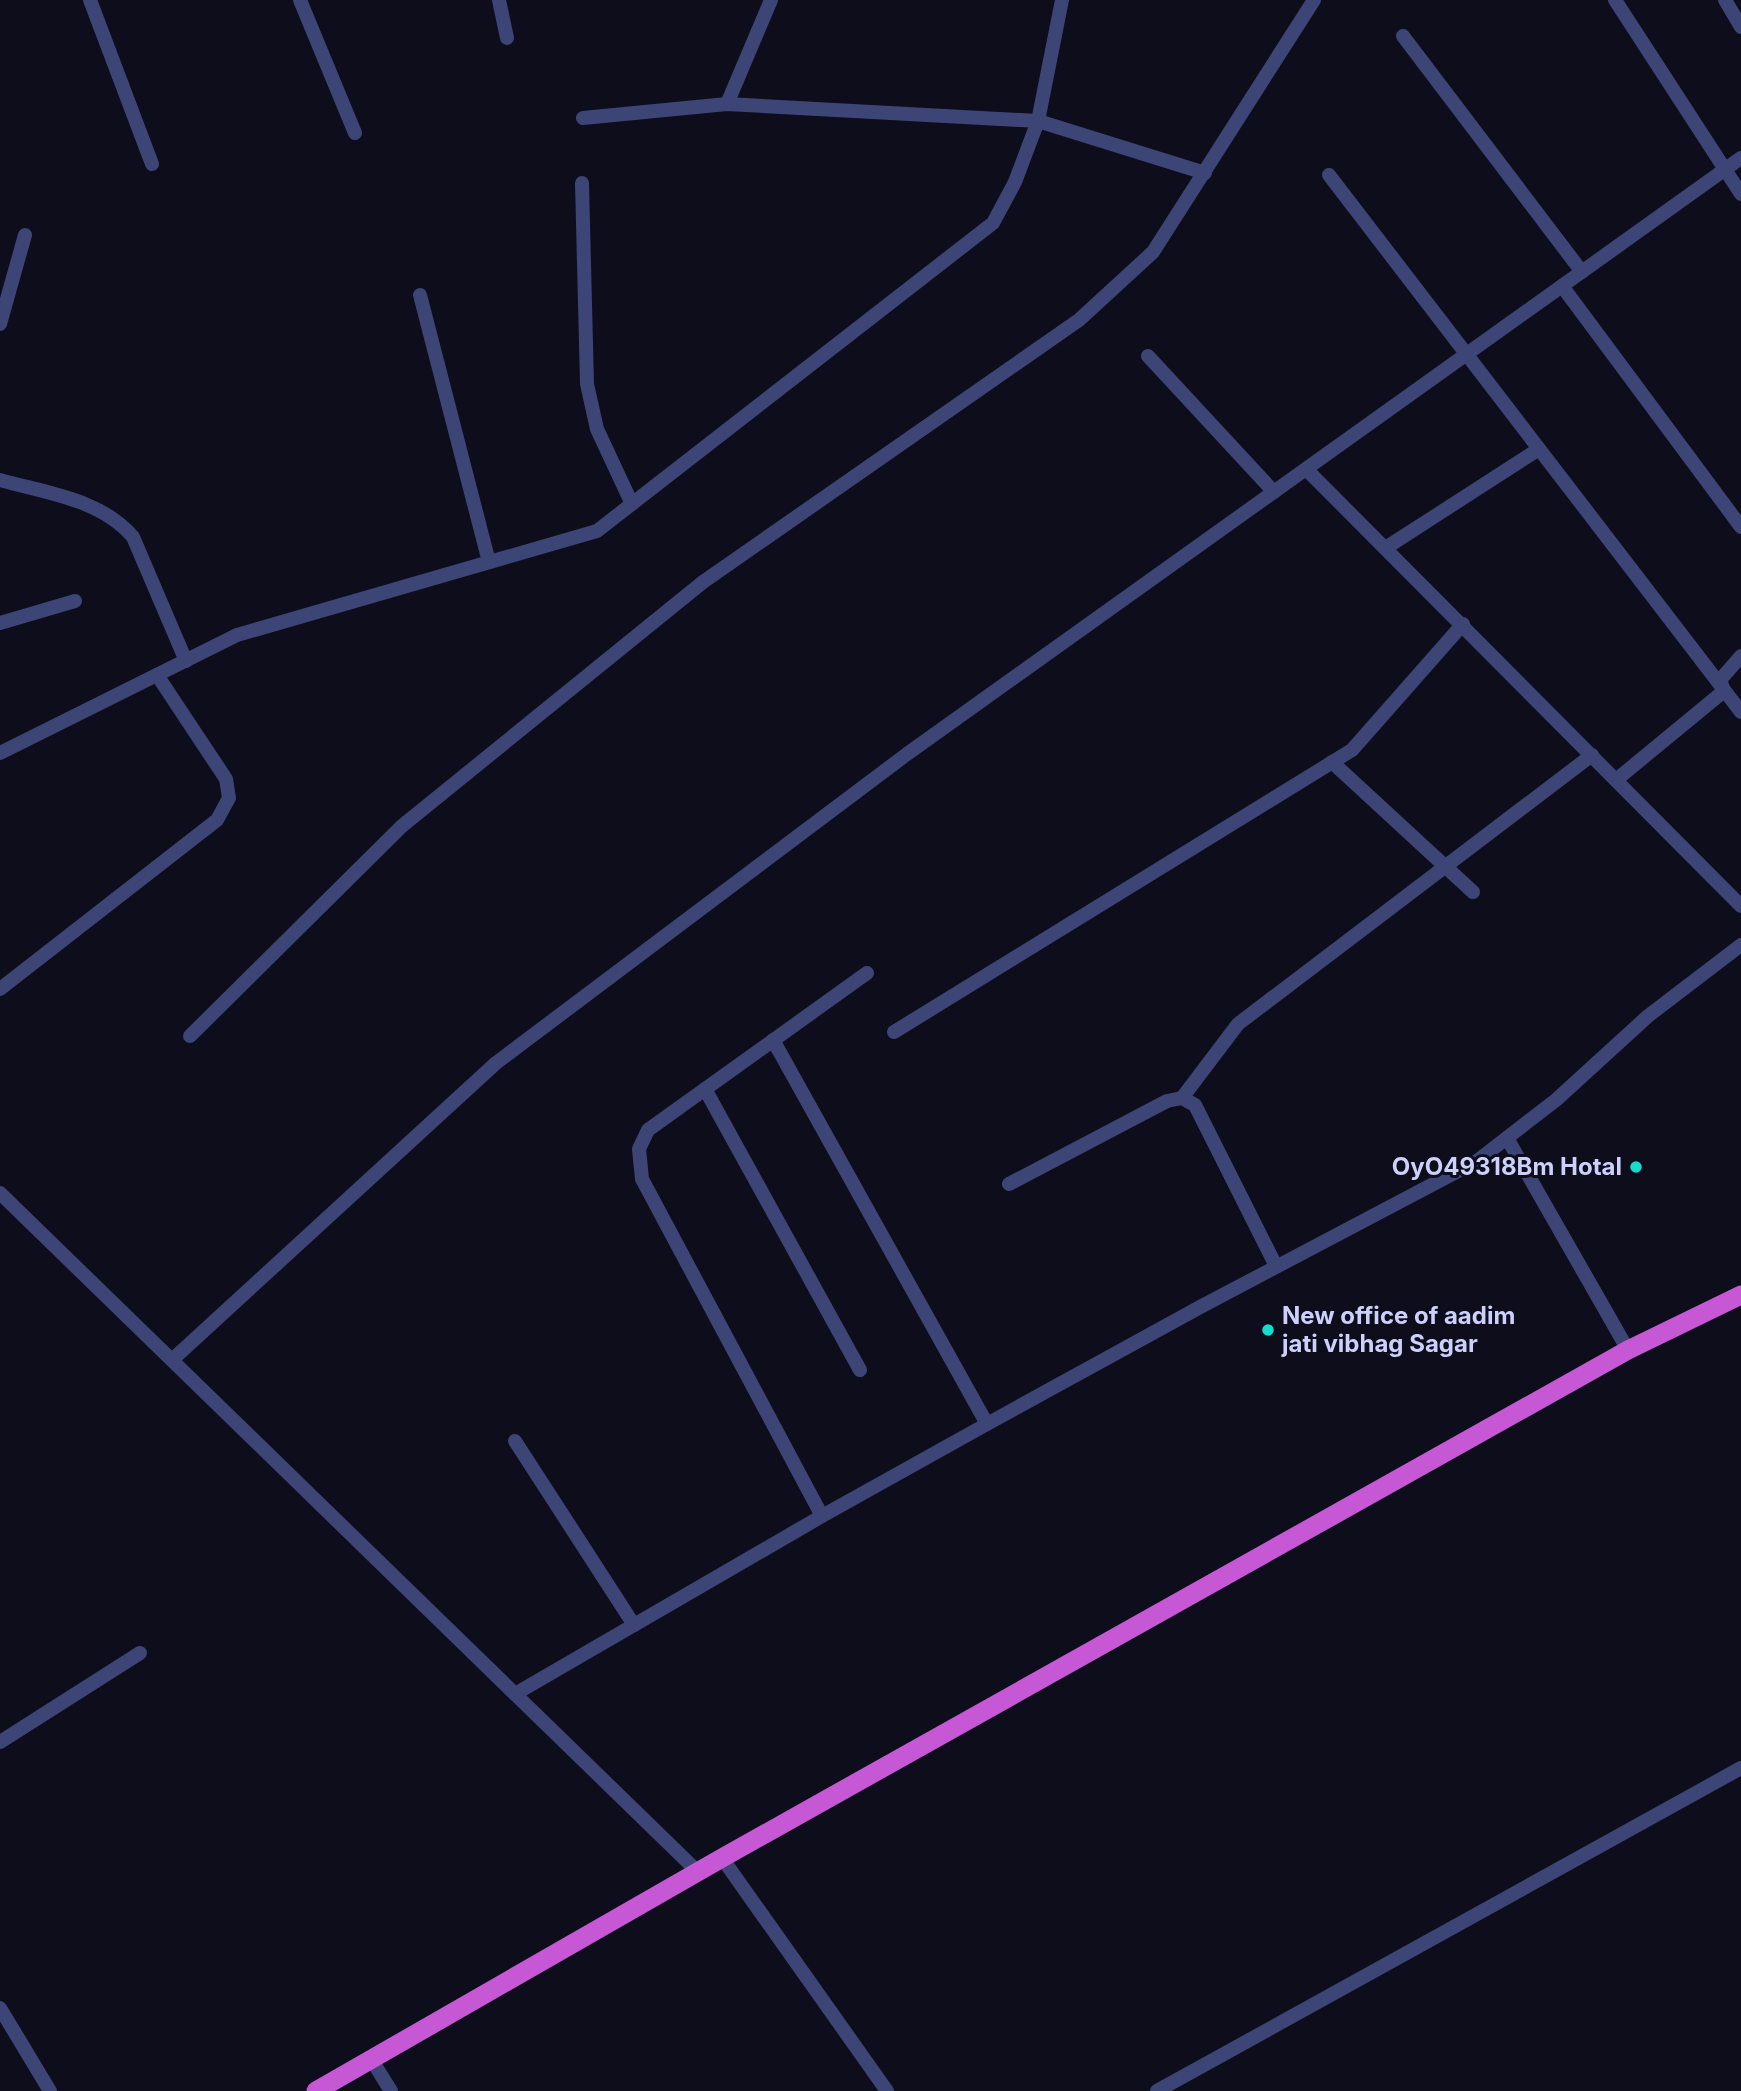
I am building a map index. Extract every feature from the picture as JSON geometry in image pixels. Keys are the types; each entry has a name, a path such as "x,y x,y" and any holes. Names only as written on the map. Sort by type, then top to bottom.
{"highway":[{"path":"316,2091 722,1858 1628,1350 1741,1295"}],"street":[{"path":"90,0 152,164"},
{"path":"300,0 355,134"},
{"path":"499,0 507,38"},
{"path":"727,104 771,0"},
{"path":"0,753 237,635 597,531 993,223 1015,182 1038,121 1062,0"},
{"path":"190,1036 402,826 703,582 1079,320 1153,252 1314,0"},
{"path":"1615,0 1741,194"},
{"path":"1725,0 1741,27"},
{"path":"1403,36 1582,272"},
{"path":"583,118 727,104 1038,121 1205,173"},
{"path":"172,1360 496,1063 907,754 1741,158"},
{"path":"1329,175 1741,712"},
{"path":"582,183 587,384 597,429 632,504"},
{"path":"0,324 25,235"},
{"path":"1562,286 1741,527"},
{"path":"420,295 489,562"},
{"path":"1148,356 1274,492"},
{"path":"1387,547 1539,449"},
{"path":"1307,469 1741,906"},
{"path":"0,480 95,507 120,522 133,537 186,661"},
{"path":"0,623 75,601"},
{"path":"894,1032 1352,750 1463,624"},
{"path":"1724,691 1720,680 1741,656"},
{"path":"0,989 217,820 229,798 226,779 157,675"},
{"path":"1616,780 1724,691"},
{"path":"1182,1098 1238,1024 1592,755"},
{"path":"1332,762 1473,892"},
{"path":"515,1694 987,1424 1276,1266 1477,1161 1556,1100 1648,1016 1741,945"},
{"path":"822,1516 642,1179 639,1149 648,1129 867,973"},
{"path":"773,1040 987,1424"},
{"path":"705,1089 860,1370"},
{"path":"1009,1184 1167,1101 1182,1098 1195,1105 1276,1266"},
{"path":"1507,1138 1628,1350"},
{"path":"0,1193 698,1872"},
{"path":"515,1441 634,1625"},
{"path":"0,1742 140,1653"},
{"path":"1157,2091 1741,1768"},
{"path":"722,1858 887,2091"},
{"path":"0,2008 50,2091"},
{"path":"371,2060 391,2091"}],"place":[{"name":"OyO49318Bm Hotal","path":"1636,1167"},
{"name":"New office of aadim jati vibhag Sagar","path":"1268,1330"}]}
